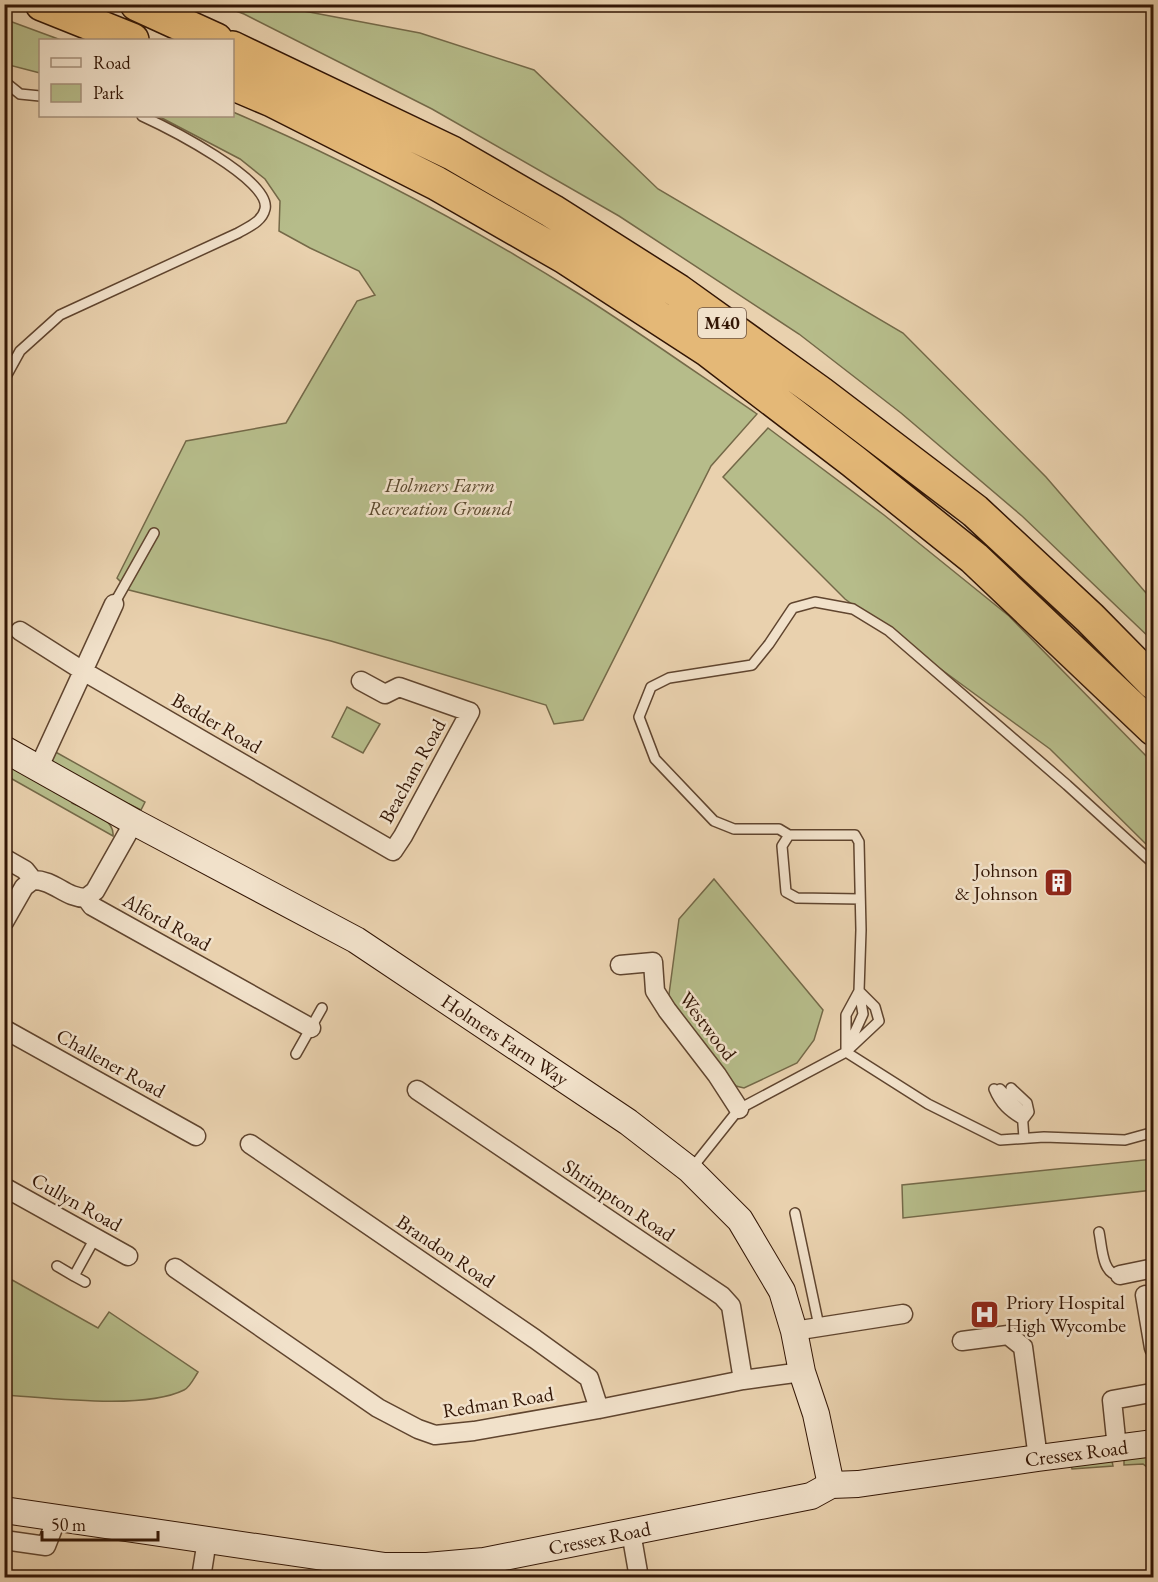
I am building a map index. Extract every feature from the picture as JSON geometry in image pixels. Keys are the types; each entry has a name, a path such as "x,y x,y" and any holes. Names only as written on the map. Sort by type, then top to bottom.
{"highway":[{"path":"42,4 130,39"},
{"path":"137,4 214,39"},
{"name":"M40","path":"234,49 453,153 552,211 678,291 820,393 975,511 1090,618 1154,683"},
{"name":"M40","path":"234,84 272,100 446,189 565,257 708,350 853,461 974,558 1154,729"}],"street":[{"path":"38,769 114,604"},
{"name":"Bedder Road","path":"20,632 393,851"},
{"name":"Beacham Road","path":"361,681 385,694 399,687 474,706 393,851"},
{"name":"Holmers Farm Way","path":"4,749 134,822 356,940 628,1122 690,1170 740,1220 806,1329 802,1372 816,1414 831,1485"},
{"path":"86,898 95,891 134,822"},
{"name":"Alford Road","path":"4,858 25,870 33,880 44,880 76,898 86,898 92,906 311,1028"},
{"path":"4,922 24,887 33,880"},
{"name":"Westwood","path":"620,965 653,962 655,991 739,1109"},
{"name":"Challener Road","path":"4,1029 196,1136"},
{"name":"Shrimpton Road","path":"417,1090 722,1296 731,1306 743,1380"},
{"name":"Brandon Road","path":"250,1144 536,1339 589,1378 599,1409"},
{"name":"Cullyn Road","path":"4,1187 128,1256"},
{"name":"Redman Road","path":"175,1268 378,1408 418,1429 435,1435 474,1431 743,1380 802,1372"},
{"path":"1120,1275 1154,1268"},
{"path":"1145,1295 1154,1348"},
{"path":"806,1329 903,1314"},
{"path":"962,1341 1008,1335 1023,1347 1038,1458"},
{"path":"1117,1448 1112,1400 1151,1393 1154,1390"},
{"name":"Cressex Road","path":"4,1510 207,1540 332,1568 385,1572 463,1564 631,1532 810,1496 831,1485 858,1484 1154,1443"},
{"path":"4,1540 46,1546 57,1518"},
{"path":"631,1532 639,1578"},
{"path":"201,1578 207,1540"}],"lane":[{"path":"5,82 20,94 39,96"},
{"path":"4,380 20,351 35,335 60,315 238,233 257,222 266,206 263,196 247,179 208,151 144,117"},
{"path":"114,604 154,533"},
{"path":"846,1052 863,1014 859,991 861,930 859,842 855,835 789,835 779,829 734,829 714,821 655,759 639,717 651,687 669,678 752,665 793,608 815,602 853,609 889,631 1154,864"},
{"path":"789,835 782,846 786,892 797,898 860,899"},
{"path":"690,1170 739,1109 846,1052 879,1021 875,1007 859,991"},
{"path":"846,1052 846,1015 859,991"},
{"path":"296,1054 322,1008"},
{"path":"846,1052 928,1104 1000,1140 1023,1138 1125,1140 1154,1132"},
{"path":"1011,1088 1027,1103 1029,1112 1023,1120 1023,1138"},
{"path":"997,1089 999,1102 1013,1115 1023,1120"},
{"path":"795,1213 806,1329"},
{"path":"1099,1232 1108,1270 1114,1275 1120,1275"},
{"path":"74,1276 95,1238"},
{"path":"57,1266 85,1282"}],"green space":[{"path":"220,5 272,5 420,33 534,70 658,189 903,333 1046,477 1153,601 1153,641 1022,516 901,413 799,334 619,216 432,109 244,14"},
{"path":"4,19 58,39 39,39 39,73 5,64"},
{"name":"Holmers Farm Recreation Ground","path":"234,112 322,152 409,196 537,268 601,308 757,414 711,466 583,720 554,724 546,705 331,641 129,590 117,578 186,441 286,423 357,301 375,295 359,271 279,231 280,201 265,179 240,159 160,117 234,117"},
{"path":"768,428 884,515 1009,616 1153,763 1153,851 1050,749 845,599 723,477"},
{"path":"347,707 380,724 363,753 332,737"},
{"path":"52,750 145,802 141,810 129,804 127,807 53,765"},
{"path":"4,762 73,799 72,803 105,819 113,836 5,775"},
{"path":"714,879 823,1010 814,1040 797,1063 744,1088 736,1086 668,1002 679,919"},
{"path":"1153,1159 1153,1190 903,1218 902,1185"},
{"path":"5,1276 98,1328 109,1312 198,1372 184,1390 145,1400 96,1401 5,1395"},
{"path":"1153,1455 1153,1472 1143,1464 1124,1465 1124,1459"},
{"path":"1112,1461 1113,1466 1072,1469 1071,1465"}],"place":[{"name":"Johnson & Johnson","path":"1059,882"},
{"name":"Priory Hospital High Wycombe","path":"985,1314"}]}
